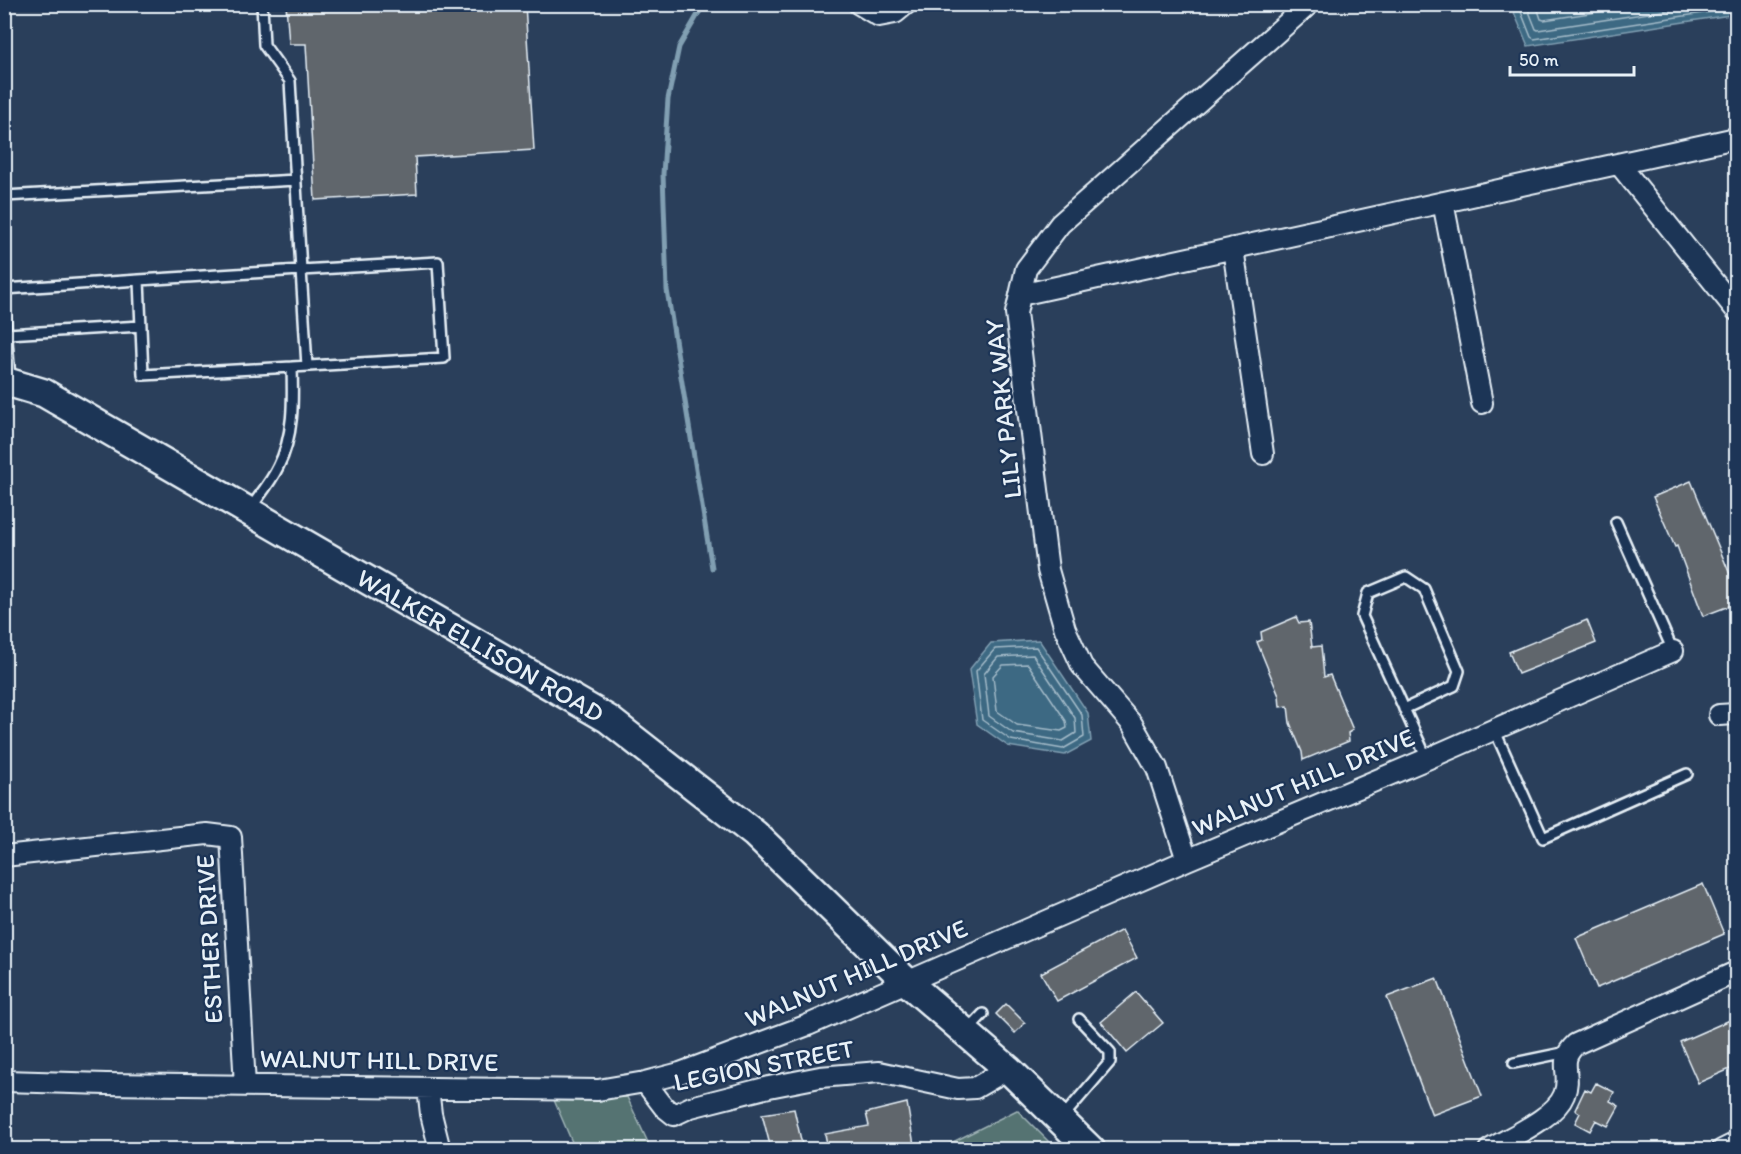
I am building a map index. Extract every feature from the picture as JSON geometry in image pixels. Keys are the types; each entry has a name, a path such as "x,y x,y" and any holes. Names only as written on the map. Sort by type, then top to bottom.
{"street":[{"path":"859,4 879,16 894,13 906,4"},
{"name":"LILY PARK WAY","path":"1187,860 1157,768 1132,724 1082,666 1065,629 1048,570 1016,313 1026,269 1060,225 1310,4"},
{"path":"1020,295 1737,138"},
{"path":"1619,164 1737,310"},
{"path":"1443,202 1482,404"},
{"path":"1233,248 1263,454"},
{"name":"WALKER ELLISON ROAD","path":"7,381 44,393 608,719 755,834 907,982 1008,1069 1091,1149"},
{"name":"WALNUT HILL DRIVE","path":"4,1081 598,1090 645,1082 680,1072 808,1025 1674,651"},
{"name":"ESTHER DRIVE","path":"4,856 207,834 231,837 245,1086"},
{"path":"1489,1149 1556,1108 1564,1096 1567,1084 1565,1059 1567,1052 1576,1044 1737,972"},
{"name":"LEGION STREET","path":"645,1082 664,1107 674,1114 690,1107 820,1077 879,1072 958,1089 975,1088 1008,1069"},
{"path":"428,1088 431,1114 440,1149"},
{"path":"1722,1149 1737,1143"}],"lane":[{"path":"262,4 264,45 290,81 307,366"},
{"path":"4,196 296,180"},
{"path":"4,289 139,280 438,262 444,358 143,375 139,280"},
{"path":"4,301 7,381"},
{"path":"7,334 141,326"},
{"path":"248,511 278,468 288,442 293,406 292,367"},
{"path":"1616,522 1674,651"},
{"path":"1404,709 1454,686 1460,671 1424,588 1406,577 1368,593 1362,616 1426,759"},
{"path":"1494,729 1543,838 1687,774"},
{"path":"964,1033 983,1014"},
{"path":"1061,1119 1110,1062 1110,1052 1079,1019"},
{"path":"1514,1063 1567,1052"}],"green space":[{"path":"627,1097 651,1149 575,1149 554,1100"},
{"path":"1017,1110 1056,1149 939,1149"}],"water":[{"path":"1736,4 1736,14 1528,46 1511,5"},
{"path":"1039,640 1088,713 1091,741 1065,755 1008,746 977,724 969,670 991,643"}],"building":[{"path":"286,4 525,4 534,150 415,157 417,194 315,200 306,44 289,44"},
{"path":"1691,481 1737,591 1737,603 1703,616 1677,546 1675,547 1653,497"},
{"path":"1296,617 1299,623 1309,622 1312,647 1321,646 1324,677 1330,675 1353,730 1348,733 1349,741 1303,760 1290,723 1288,706 1280,707 1279,696 1257,642 1262,640 1261,632"},
{"path":"1587,620 1596,643 1518,674 1509,652"},
{"path":"1703,884 1724,934 1597,988 1576,938"},
{"path":"1122,930 1137,958 1057,1001 1041,973"},
{"path":"1437,978 1482,1096 1432,1115 1387,997"},
{"path":"1136,992 1163,1023 1127,1053 1101,1022"},
{"path":"1006,1004 1025,1023 1015,1033 996,1014"},
{"path":"1737,1017 1737,1066 1698,1083 1680,1042"},
{"path":"1596,1083 1614,1092 1610,1101 1619,1106 1608,1126 1596,1120 1590,1131 1575,1123 1580,1113 1575,1110 1585,1089 1591,1092"},
{"path":"907,1103 914,1145 899,1149 828,1149 825,1134 869,1126 866,1113"},
{"path":"794,1109 803,1149 771,1149 762,1114"}],"waterway":[{"path":"704,4 679,47 668,99 663,174 667,290 712,568"}]}
